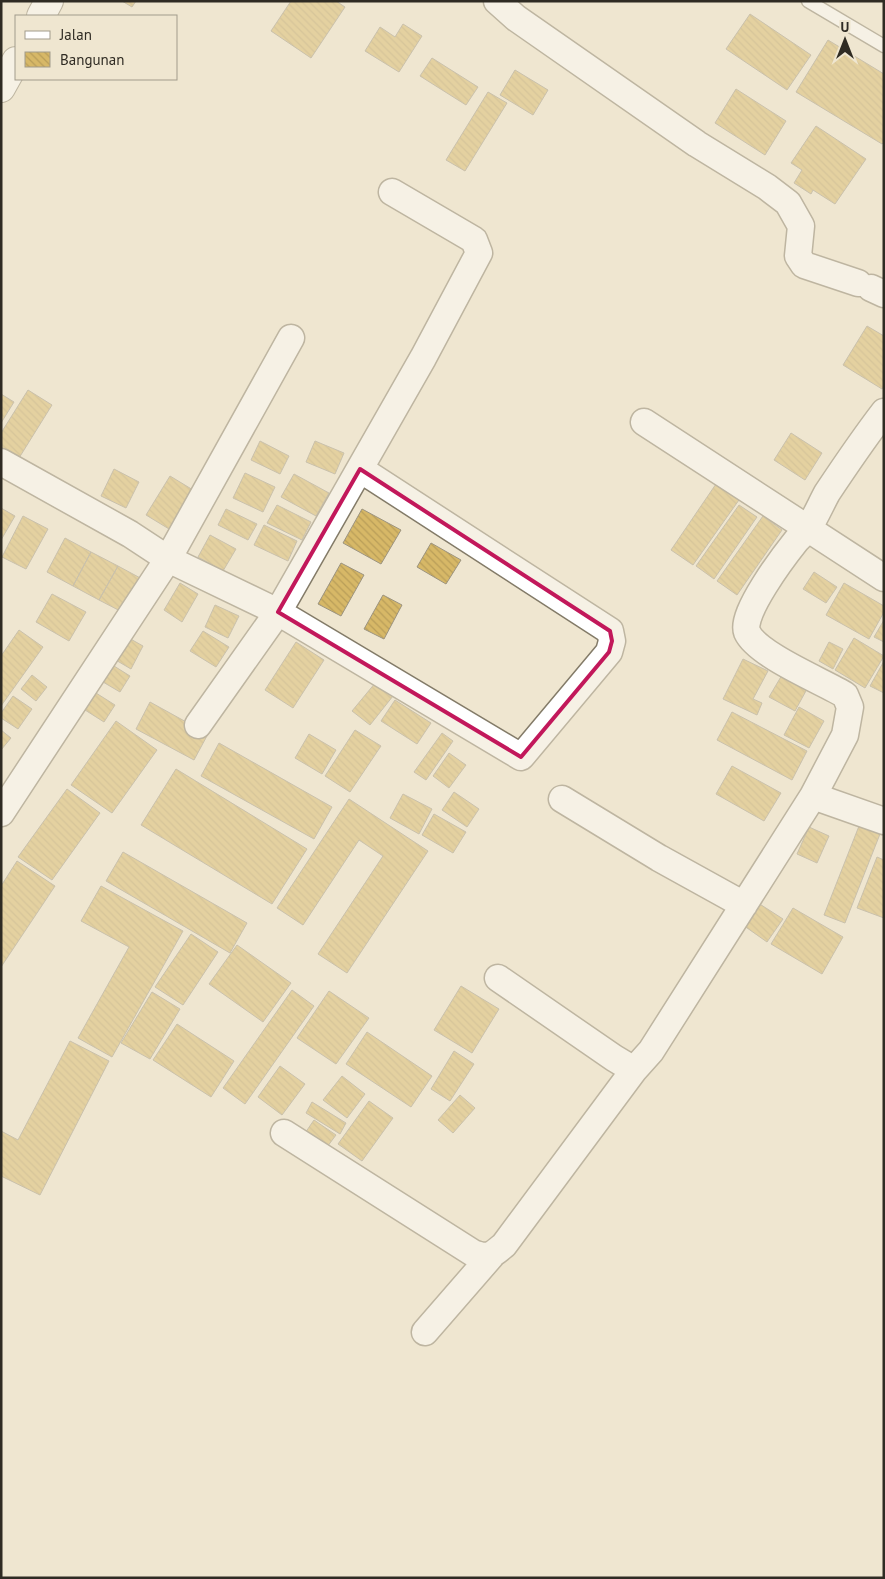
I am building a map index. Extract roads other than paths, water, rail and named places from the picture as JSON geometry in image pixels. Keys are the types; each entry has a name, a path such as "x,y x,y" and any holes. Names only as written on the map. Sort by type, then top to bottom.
{"street":[{"path":"42,15 49,1"},
{"path":"496,1 516,18 697,144 767,187 788,203 801,226 798,256 804,264 871,288"},
{"path":"1,88 15,63"},
{"path":"198,726 278,612 423,358 479,253 474,240 392,192"},
{"path":"1,812 168,559 291,338"},
{"path":"425,1332 491,1256 504,1245 634,1070 651,1051 813,796 845,735 850,707 845,695 812,679 758,646 747,632 746,625 749,611 762,590 797,540 808,528 826,495 884,412"},
{"path":"644,422 884,578"},
{"path":"1,462 130,534 168,559 278,612 521,757 609,652 612,641 610,631 360,469"},
{"path":"813,796 884,821"},
{"path":"562,799 659,858 744,905"},
{"path":"498,978 634,1070"},
{"path":"284,1133 473,1253 482,1257 491,1256"}],"lane":[{"path":"808,1 884,46"}]}
